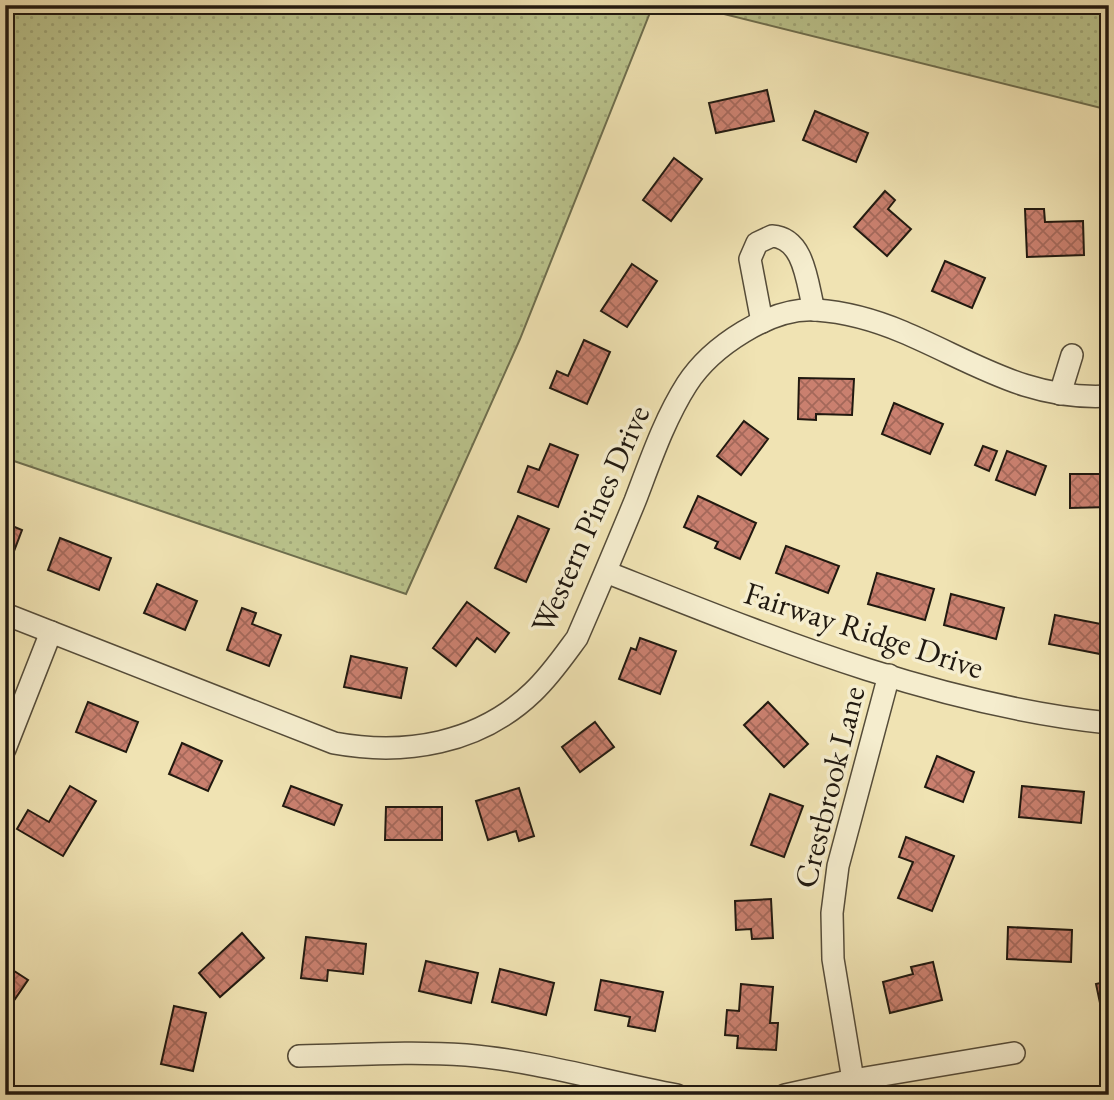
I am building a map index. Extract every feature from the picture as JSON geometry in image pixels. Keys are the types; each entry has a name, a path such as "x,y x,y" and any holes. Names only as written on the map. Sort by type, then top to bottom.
{"street":[{"path":"762,322 750,259 757,243 772,236 790,241 798,251 814,310"},
{"name":"Western Pines Drive","path":"5,614 334,743 364,749 416,747 450,740 478,730 506,715 533,692 556,666 577,638 664,429 688,383 715,353 732,339 762,322 814,310 865,319 901,331 1010,382 1059,394 1109,396"},
{"path":"1059,394 1072,355"},
{"name":"Fairway Ridge Drive","path":"606,572 765,635 888,675 1015,710 1109,723"},
{"path":"5,750 51,632"},
{"name":"Crestbrook Lane","path":"853,1080 833,960 832,913 838,866 888,675"},
{"path":"785,1095 853,1080 1014,1053"},
{"path":"299,1056 467,1055 536,1066 677,1095"}],"green space":[{"path":"5,5 653,5 520,339 406,594 5,458"},
{"path":"688,5 1109,5 1109,110"}],"building":[{"path":"767,90 774,121 716,133 709,103"},
{"path":"815,111 868,133 856,162 803,140"},
{"path":"674,158 702,179 671,221 643,200"},
{"path":"885,191 895,200 888,209 911,229 887,256 854,227"},
{"path":"1025,209 1044,209 1045,222 1083,221 1084,255 1027,257"},
{"path":"945,261 985,278 972,308 932,291"},
{"path":"632,264 657,281 627,327 601,311"},
{"path":"584,340 610,352 587,404 550,388 557,371 568,376"},
{"path":"799,378 854,379 852,415 816,414 816,420 798,419"},
{"path":"894,403 943,424 930,454 882,434"},
{"path":"744,421 768,439 741,475 717,456"},
{"path":"550,444 578,455 558,507 518,492 528,466 539,470"},
{"path":"983,446 997,451 989,471 975,465"},
{"path":"1007,451 1046,466 1035,495 996,480"},
{"path":"1070,474 1109,474 1109,507 1070,508"},
{"path":"698,496 756,523 740,559 715,548 718,542 684,527"},
{"path":"518,516 549,529 526,582 495,568"},
{"path":"5,523 22,530 11,559 5,557"},
{"path":"60,538 111,558 99,590 48,570"},
{"path":"786,546 839,566 828,593 776,573"},
{"path":"877,573 934,589 925,620 868,604"},
{"path":"157,584 197,601 185,630 144,613"},
{"path":"951,594 1004,608 996,639 944,625"},
{"path":"467,602 509,633 495,652 477,638 456,666 433,648"},
{"path":"242,608 256,613 252,624 281,635 269,666 227,650"},
{"path":"1055,615 1106,625 1100,654 1049,644"},
{"path":"640,638 676,651 660,694 619,679 631,648 636,650"},
{"path":"351,656 407,668 401,698 344,687"},
{"path":"88,702 138,722 126,752 76,732"},
{"path":"768,702 808,744 784,767 744,725"},
{"path":"595,722 614,747 580,772 562,747"},
{"path":"182,743 222,761 208,791 169,774"},
{"path":"937,756 974,772 963,802 925,787"},
{"path":"70,786 96,801 63,856 17,829 28,810 49,822"},
{"path":"291,786 342,805 334,825 283,806"},
{"path":"1022,786 1084,792 1081,823 1019,817"},
{"path":"519,788 534,836 519,841 516,831 488,840 476,801"},
{"path":"770,794 803,806 784,857 751,845"},
{"path":"386,807 442,807 442,840 385,840"},
{"path":"906,837 954,856 932,911 898,898 913,862 899,857"},
{"path":"771,899 773,938 752,939 751,929 736,930 735,901"},
{"path":"1008,927 1072,930 1071,962 1007,959"},
{"path":"242,933 264,958 220,997 199,973"},
{"path":"306,937 366,944 363,974 328,970 327,981 301,978"},
{"path":"426,961 478,973 471,1003 419,991"},
{"path":"933,962 942,1000 890,1013 883,982 913,974 911,967"},
{"path":"5,965 28,980 15,999 11,996 5,1004"},
{"path":"500,969 554,983 546,1015 492,1002"},
{"path":"601,980 663,992 655,1031 628,1026 630,1017 595,1010"},
{"path":"1109,981 1109,1035 1107,1036 1096,984"},
{"path":"741,984 773,987 770,1023 778,1023 776,1050 737,1048 738,1036 725,1035 727,1010 739,1011"},
{"path":"174,1006 206,1013 193,1071 161,1064"},
{"path":"1108,1074 1109,1095 1081,1095 1084,1087 1099,1094"}]}
